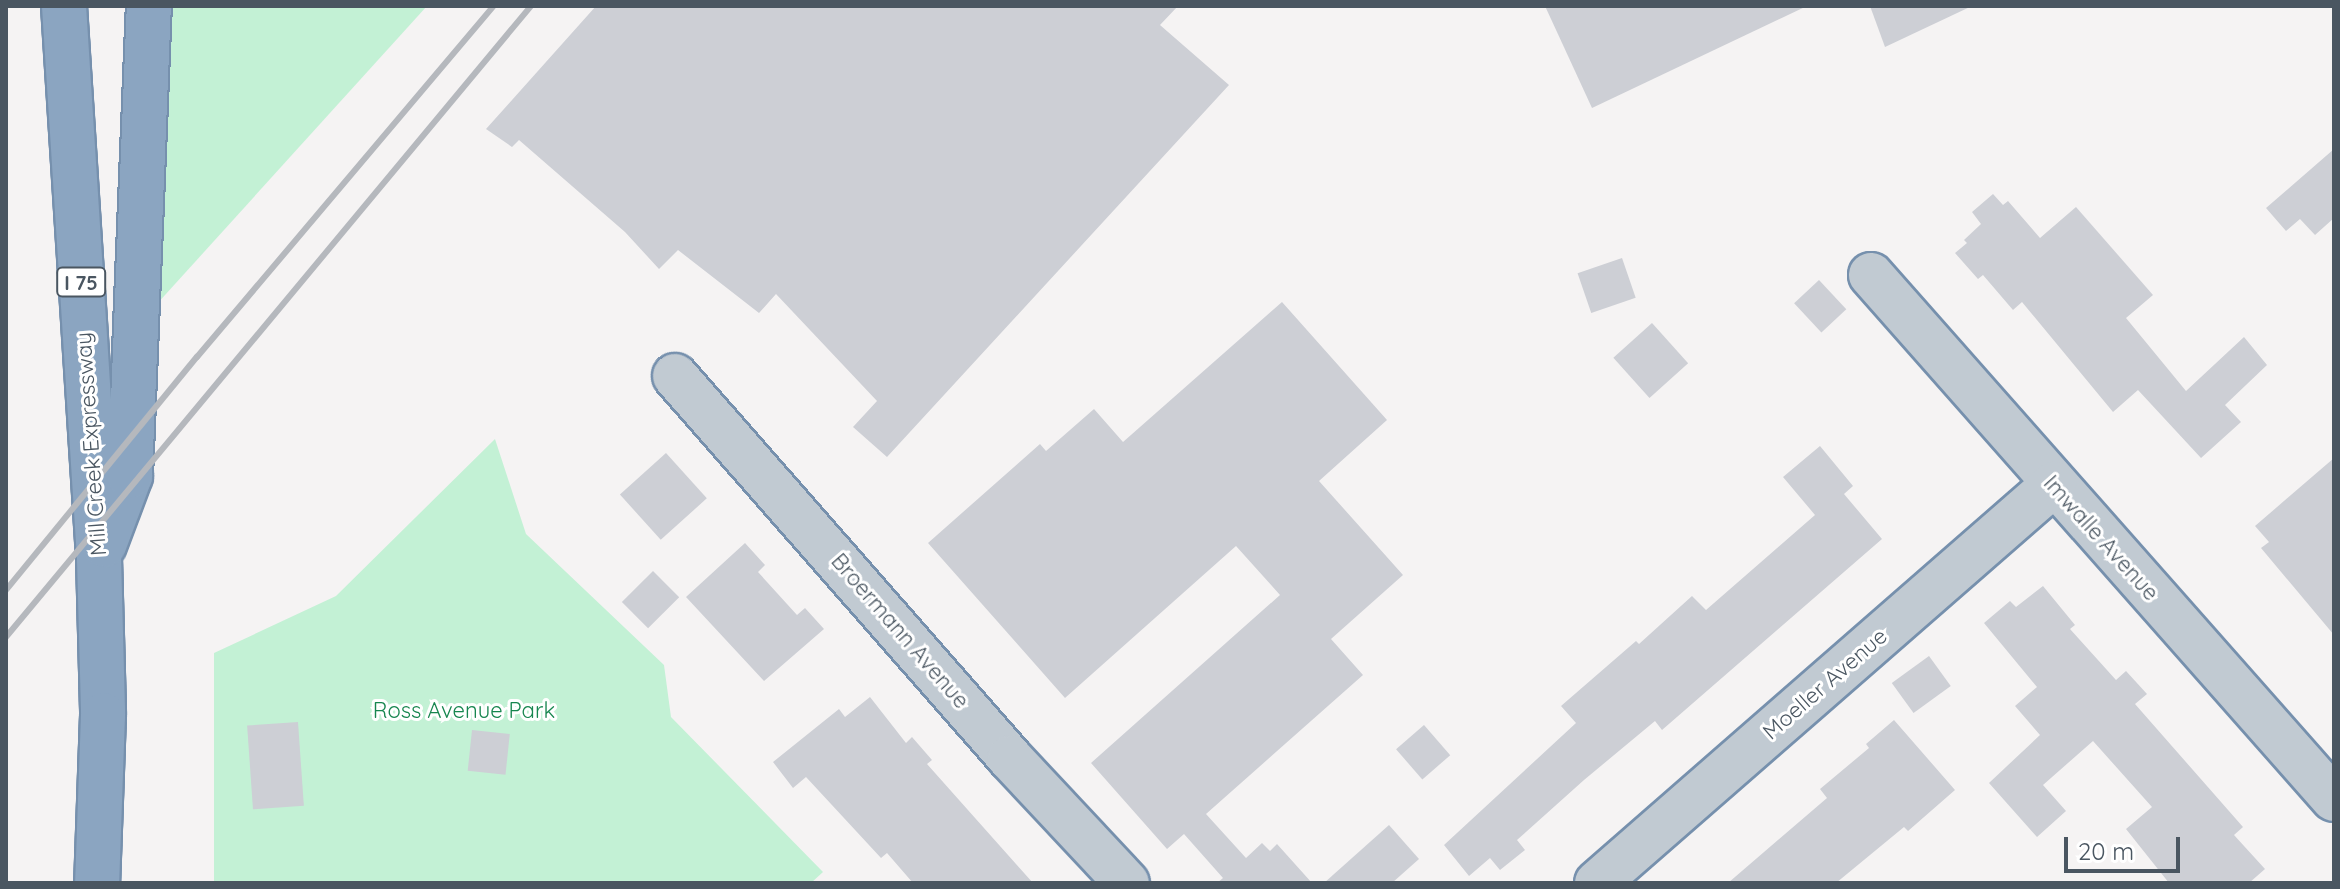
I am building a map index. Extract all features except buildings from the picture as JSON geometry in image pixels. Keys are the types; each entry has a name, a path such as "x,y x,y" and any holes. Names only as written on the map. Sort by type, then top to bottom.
{"highway":[{"name":"Mill Creek Expressway","path":"64,6 99,558 103,715 97,883"},
{"path":"99,558 130,476 149,6"}],"street":[{"name":"Imwalle Avenue","path":"1871,275 2334,799"},
{"name":"Broermann Avenue","path":"675,376 1010,758 1127,883"},
{"name":"Moeller Avenue","path":"1597,883 2054,484"}],"green space":[{"path":"158,6 427,6 156,305"},
{"name":"Ross Avenue Park","path":"495,439 526,534 664,665 671,717 823,872 811,883 214,883 214,653 336,596"}],"railway":[{"path":"6,590 197,357 494,6"},
{"path":"6,637 531,6"}]}
